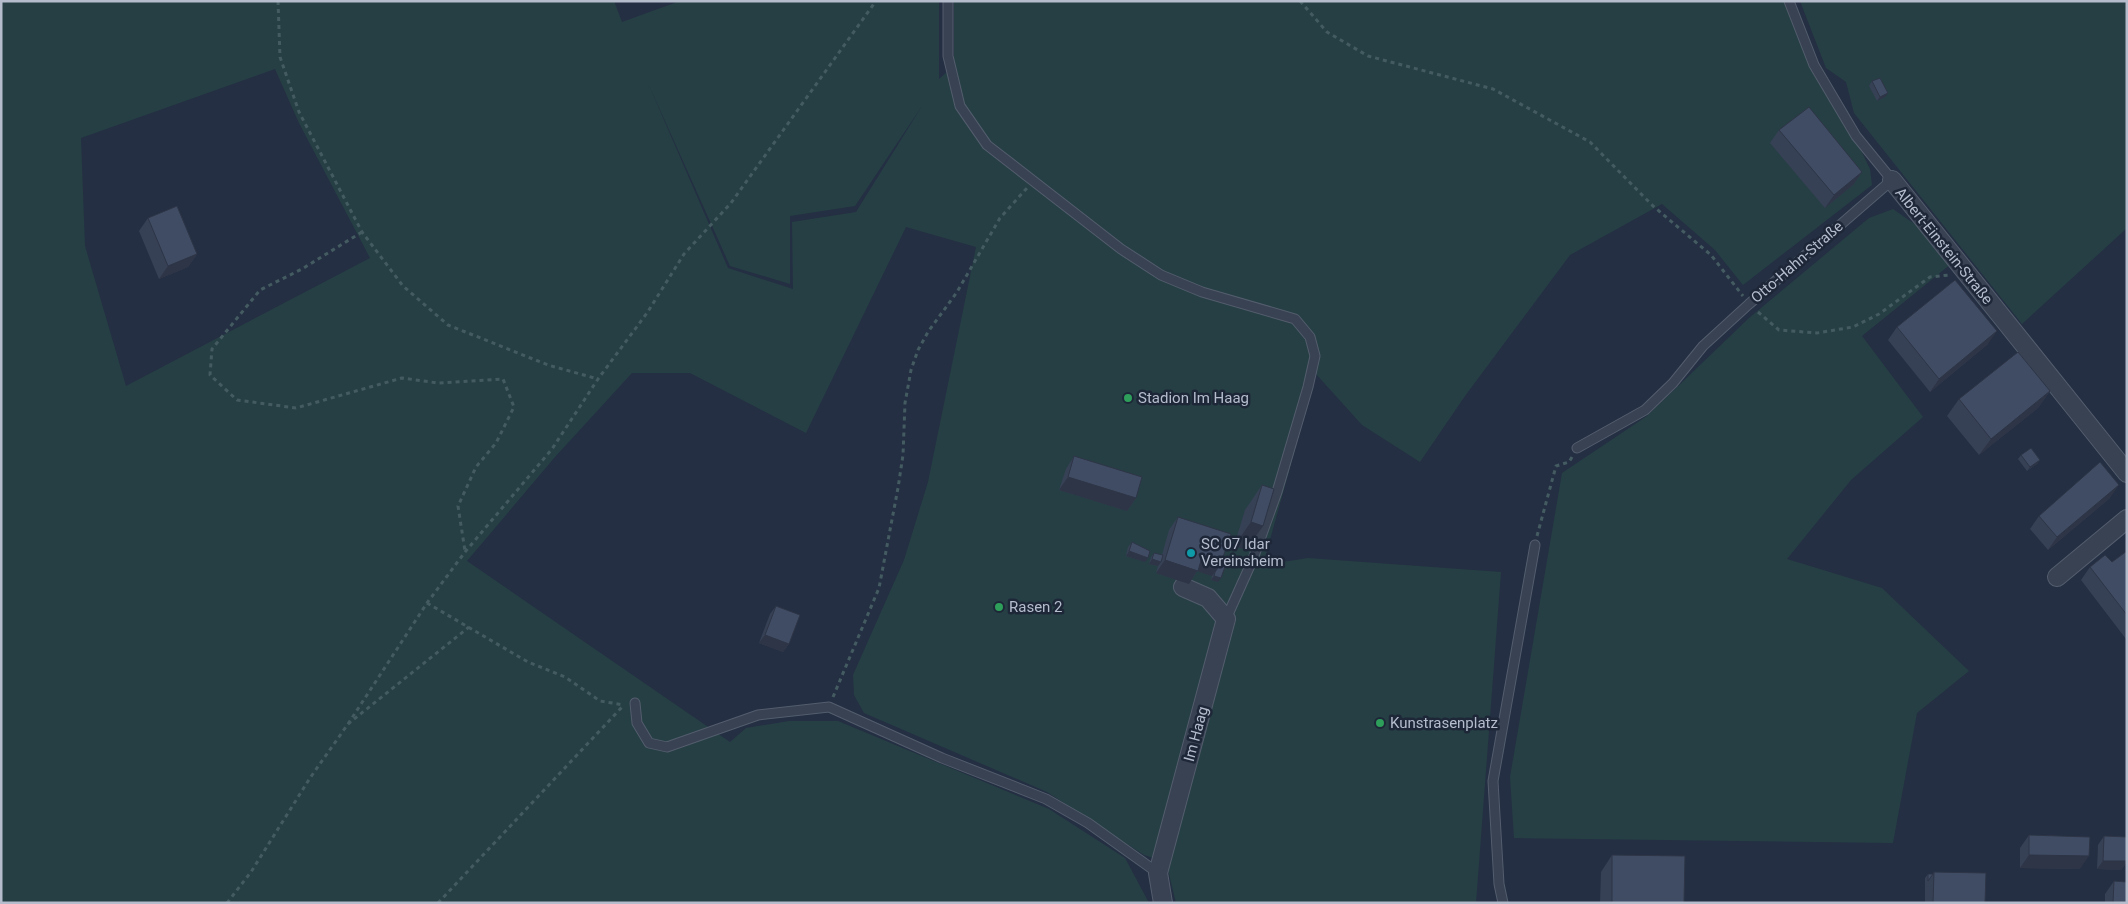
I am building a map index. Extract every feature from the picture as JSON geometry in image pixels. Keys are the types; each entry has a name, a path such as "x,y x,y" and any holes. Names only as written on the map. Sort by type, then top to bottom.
{"street":[{"name":"Albert-Einstein-Straße","path":"1892,180 2127,473"},
{"path":"2057,577 2127,519"},
{"path":"1183,587 1208,598 1226,619"},
{"name":"Im Haag","path":"1163,903 1158,873 1226,619"}],"lane":[{"path":"948,1 948,56 960,106 987,144 1121,250 1161,275 1202,292 1294,320 1310,337 1315,356 1308,387 1277,492 1253,560 1226,619"},
{"name":"Albert-Einstein-Straße","path":"1789,1 1814,65 1856,136 1892,180"},
{"name":"Otto-Hahn-Straße","path":"1577,448 1645,410 1673,383 1703,346 1892,180"},
{"path":"1503,903 1499,884 1493,781 1535,545"},
{"path":"636,703 637,723 649,743 667,747 758,715 829,707 942,758 1046,799 1088,823 1158,873"}],"path":[{"path":"278,1 280,57 299,112 362,232 403,286 448,325 548,364 598,379"},
{"path":"227,903 250,872 310,778 348,724 427,603 465,552 552,449 598,379 647,313 684,254 730,203 876,1"},
{"path":"1300,1 1327,32 1368,56 1493,89 1590,142 1653,206 1711,255 1749,304 1779,330 1817,333 1853,327 1879,314 1930,277 1967,274"},
{"path":"829,707 879,588 903,455 905,403 911,370 918,350 928,332 957,292 1000,218 1034,180"},
{"path":"362,232 302,270 260,290 212,349 210,375 237,400 296,408 402,378 438,383 503,379 514,407 496,443 476,467 458,506 465,552"},
{"path":"1535,545 1556,466 1569,462 1577,448"},
{"path":"427,603 528,662 565,677 600,701 623,706 636,703"},
{"path":"348,724 469,626"},
{"path":"438,903 623,706"}],"green space":[{"path":"1,1 614,1 622,22 680,1 939,1 939,79 954,66 954,1 1789,1 1870,169 1872,185 1743,285 1715,250 1662,204 1570,255 1465,396 1420,462 1362,425 1316,374 1263,565 1308,558 1501,572 1476,903 1176,903 1166,862 1144,855 1047,792 864,713 854,695 853,675 904,560 928,482 976,247 906,227 806,433 690,373 632,373 555,457 467,561 730,742 746,728 789,721 838,721 1049,809 1125,858 1149,903 1,903","holes":["275,69 299,123 370,258 126,386 85,246 81,138","648,83 730,266 790,284 790,216 855,206 922,106 856,212 792,222 793,289 728,268"]},
{"path":"1800,1 2127,1 2127,228 2022,324 1854,113 1846,82 1826,68"},
{"path":"1893,209 1916,225 1951,264 1862,336 1923,417 1851,480 1787,559 1882,588 1969,671 1917,713 1893,843 1514,838 1510,777 1562,473 1647,416 1749,318 1869,218"}],"building":[{"path":"1880,78 1888,93 1880,97 1872,81"},
{"path":"1809,107 1862,172 1834,195 1779,130"},
{"path":"177,206 197,254 168,266 148,218"},
{"path":"1955,280 1997,331 1939,379 1897,327"},
{"path":"2018,352 2050,391 1991,439 1959,399"},
{"path":"2031,448 2040,460 2030,467 2021,455"},
{"path":"1074,456 1142,477 1136,498 1068,477"},
{"path":"2100,462 2119,485 2057,537 2039,516"},
{"path":"1262,485 1274,489 1263,526 1251,522"},
{"path":"1178,517 1231,534 1221,563 1202,557 1198,571 1165,560"},
{"path":"1132,542 1150,551 1148,558 1129,551"},
{"path":"2127,551 2127,615 2090,567 2105,555 2112,562"},
{"path":"1154,553 1163,555 1161,562 1152,559"},
{"path":"1222,562 1226,564 1221,578 1214,576 1215,572"},
{"path":"776,606 800,615 789,644 765,635"},
{"path":"2029,835 2090,837 2089,856 2029,855"},
{"path":"2104,836 2127,837 2127,861 2103,861"},
{"path":"1612,855 1685,856 1684,903 1612,903"},
{"path":"1934,872 1986,873 1985,903 1933,903"},
{"path":"1928,874 1933,874 1928,881"},
{"path":"2114,881 2127,882 2127,903 2113,903"}],"place":[{"name":"Stadion Im Haag","path":"1128,398"},
{"name":"SC 07 Idar Vereinsheim","path":"1191,553"},
{"name":"Rasen 2","path":"999,607"},
{"name":"Kunstrasenplatz","path":"1380,723"}]}
